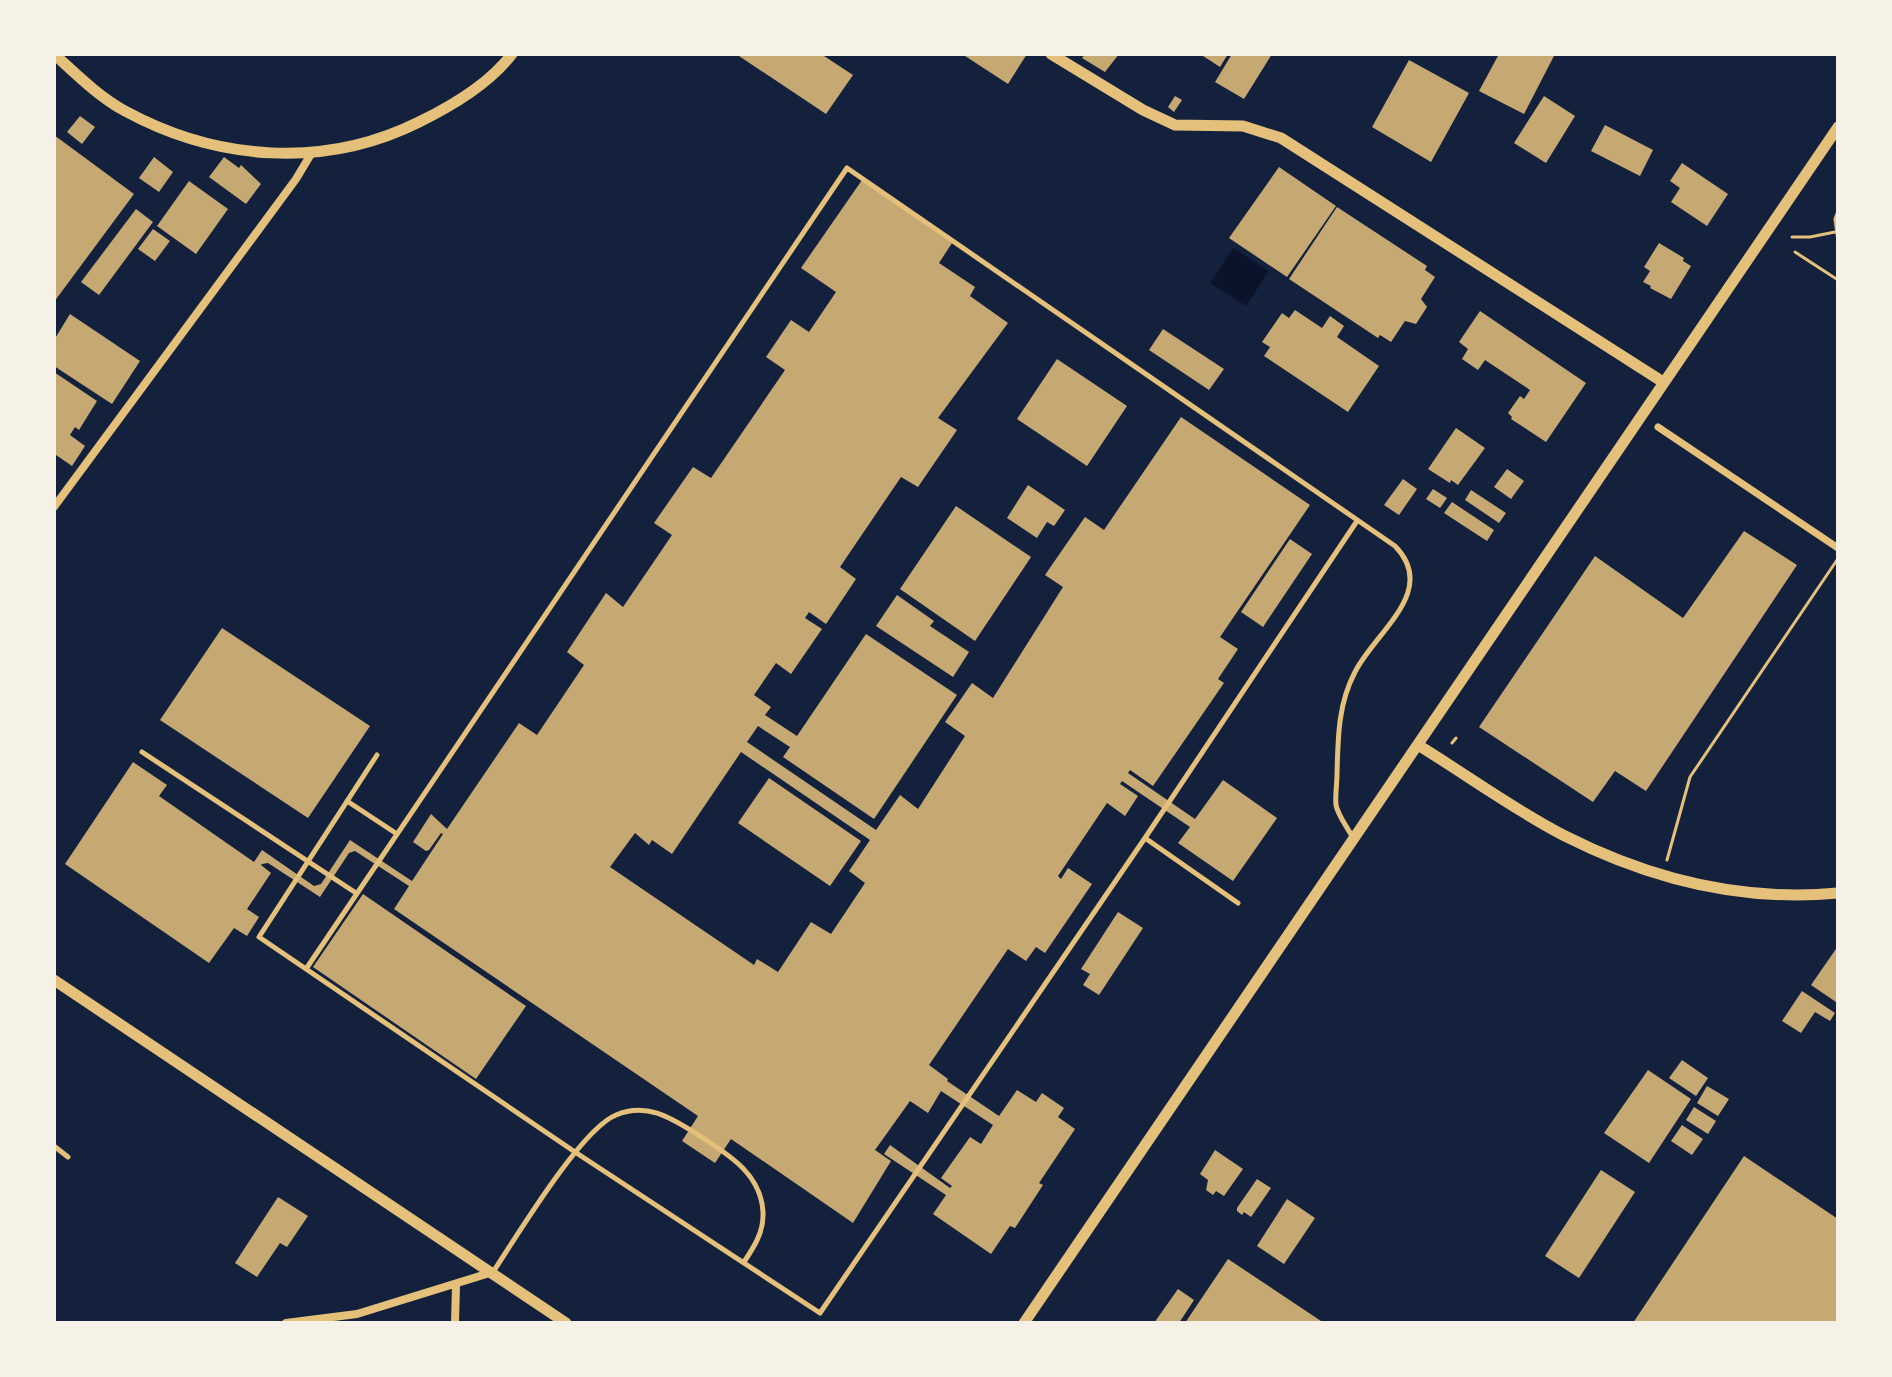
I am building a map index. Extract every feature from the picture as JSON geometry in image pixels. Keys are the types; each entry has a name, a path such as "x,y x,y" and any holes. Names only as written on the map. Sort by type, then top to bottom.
{"street":[{"path":"54,54 123,110 166,131 251,152 311,154 363,144 404,130 442,111 506,62 512,54"},
{"path":"1051,54 1143,110 1175,125 1243,126 1281,138 1663,382"},
{"path":"1024,1323 1838,127"},
{"path":"54,507 296,179 311,154"},
{"path":"1658,427 1838,548"},
{"path":"1418,745 1564,836 1671,879 1744,894 1838,893"},
{"path":"54,980 566,1323"},
{"path":"286,1323 357,1314 493,1272"},
{"path":"455,1323 456,1285"}],"lane":[{"path":"306,969 847,168 1395,546 1405,557 1411,578 1405,602 1355,670 1339,720 1336,806 1353,839"},
{"path":"377,755 259,937 575,1152 820,1313 1145,838 1357,521"},
{"path":"142,752 356,893"},
{"path":"347,801 397,834"},
{"path":"1145,838 1238,903"},
{"path":"493,1272 575,1152 603,1122 633,1110 667,1115 735,1158 751,1177 763,1210 762,1226 744,1262"},
{"path":"54,1146 68,1157"}],"path":[{"path":"1838,211 1835,219 1838,241"},
{"path":"1792,237 1835,232"},
{"path":"1795,252 1838,280"},
{"path":"1667,860 1690,777 1838,558"},
{"path":"1452,743 1456,738"}],"water":[{"path":"1233,248 1269,271 1246,306 1210,283"}],"building":[{"path":"736,54 821,54 853,75 826,114"},
{"path":"962,54 1027,54 1008,84"},
{"path":"1085,54 1119,54 1105,72 1082,58"},
{"path":"1200,54 1228,54 1220,67"},
{"path":"1232,54 1272,54 1244,99 1215,82"},
{"path":"1499,54 1555,54 1524,114 1479,91"},
{"path":"1409,60 1469,93 1431,162 1372,127"},
{"path":"1175,96 1182,100 1174,112 1168,107"},
{"path":"1544,96 1575,116 1546,163 1514,143"},
{"path":"80,116 95,127 82,144 67,132"},
{"path":"1605,125 1653,150 1640,176 1591,151"},
{"path":"54,135 134,194 54,302"},
{"path":"154,157 173,172 159,192 139,178"},
{"path":"224,157 239,168 241,165 261,184 246,204 209,177"},
{"path":"1682,163 1728,194 1707,226 1671,202 1680,188 1670,181"},
{"path":"1279,167 1336,206 1287,277 1229,238"},
{"path":"862,180 952,243 939,263 975,287 970,296 1008,323 938,418 957,430 918,487 901,477 840,567 856,579 826,624 809,612 805,618 822,629 791,674 776,663 754,695 771,707 765,715 797,736 866,634 957,695 874,819 783,757 790,747 758,726 747,742 876,830 900,795 918,809 965,736 945,722 972,683 993,698 1063,587 1045,575 1085,517 1104,530 1181,417 1310,505 1220,637 1238,649 1218,679 1224,683 1153,786 1130,770 1128,773 1195,819 1223,780 1277,818 1233,881 1178,843 1190,827 1122,781 1120,784 1138,796 1125,816 1107,803 1058,876 1061,879 1068,868 1092,884 1045,953 1036,947 1026,961 1008,949 929,1065 999,1116 1017,1090 1036,1102 1042,1093 1064,1108 1058,1117 1075,1129 1039,1183 1043,1185 1015,1228 1010,1226 991,1254 933,1214 946,1195 884,1154 890,1145 950,1188 952,1186 941,1178 970,1137 981,1144 993,1125 941,1091 928,1113 910,1101 875,1150 891,1161 853,1223 731,1139 715,1163 682,1141 698,1116 394,909 409,886 355,851 349,853 320,897 268,863 262,864 271,873 247,909 259,917 247,936 234,928 209,963 65,864 133,762 167,785 159,796 254,862 262,850 314,886 321,884 350,840 412,881 443,834 426,851 413,842 431,814 447,829 519,723 537,735 584,665 567,652 606,593 623,607 672,535 654,523 693,467 711,478 785,370 766,357 791,320 809,332 836,292 801,268","holes":["741,752 870,840 849,871 865,883 831,934 811,922 778,972 757,959 754,965 610,867 635,833 649,845 652,840 672,854"]},
{"path":"189,181 228,209 196,254 157,226"},
{"path":"1337,207 1427,266 1425,270 1435,277 1421,299 1427,307 1416,324 1405,321 1391,342 1380,335 1378,338 1289,279"},
{"path":"136,209 153,222 99,295 81,282"},
{"path":"153,229 170,241 155,261 138,249"},
{"path":"1659,243 1684,258 1683,261 1691,266 1671,299 1643,282 1650,271 1644,267"},
{"path":"1295,310 1322,328 1330,316 1344,326 1337,337 1379,366 1348,412 1264,356 1270,347 1262,342 1282,313 1289,318"},
{"path":"1480,311 1586,383 1546,442 1511,419 1508,413 1520,396 1524,399 1530,390 1485,360 1478,370 1462,359 1468,349 1459,342"},
{"path":"70,314 140,361 112,404 54,366 54,340"},
{"path":"1163,329 1224,369 1209,390 1149,350"},
{"path":"1057,359 1127,406 1087,466 1017,419"},
{"path":"54,372 97,401 79,430 75,427 70,435 85,446 72,466 56,455 54,458"},
{"path":"1456,428 1485,448 1458,485 1428,469"},
{"path":"1507,469 1524,481 1511,499 1494,487"},
{"path":"1403,479 1417,489 1399,515 1384,505"},
{"path":"1028,485 1065,510 1054,526 1047,522 1037,538 1007,518"},
{"path":"1433,489 1447,498 1440,508 1426,499"},
{"path":"1471,490 1506,513 1499,523 1465,500"},
{"path":"1452,502 1494,530 1487,541 1444,513"},
{"path":"956,506 1031,557 975,641 900,589"},
{"path":"1744,531 1797,565 1646,791 1615,771 1593,802 1479,727 1595,556 1683,618"},
{"path":"1290,539 1312,554 1263,627 1241,612"},
{"path":"897,595 934,621 930,626 969,652 953,677 876,626"},
{"path":"222,628 370,726 308,818 160,720"},
{"path":"769,778 861,841 830,886 738,823"},
{"path":"363,894 526,1006 476,1079 313,967"},
{"path":"1118,912 1143,928 1099,995 1083,985 1090,974 1081,969"},
{"path":"1838,946 1838,999 1836,1002 1811,985"},
{"path":"1802,991 1835,1013 1830,1021 1815,1012 1801,1033 1782,1021"},
{"path":"1682,1060 1708,1078 1696,1096 1669,1078"},
{"path":"1648,1070 1691,1099 1649,1163 1604,1133"},
{"path":"1707,1086 1729,1099 1718,1116 1697,1103"},
{"path":"1694,1107 1716,1121 1708,1134 1686,1120"},
{"path":"1682,1125 1703,1139 1692,1155 1671,1141"},
{"path":"1215,1150 1243,1169 1224,1196 1216,1191 1213,1195 1206,1190 1208,1180 1200,1174"},
{"path":"1744,1156 1838,1219 1838,1323 1633,1323"},
{"path":"1601,1170 1635,1192 1579,1278 1545,1256"},
{"path":"1257,1179 1271,1188 1251,1217 1244,1212 1242,1215 1237,1208"},
{"path":"278,1197 308,1216 287,1247 280,1243 257,1277 235,1263"},
{"path":"1287,1199 1315,1218 1284,1264 1257,1246"},
{"path":"1228,1259 1324,1323 1185,1323"},
{"path":"1178,1289 1194,1300 1179,1323 1154,1323"}]}
